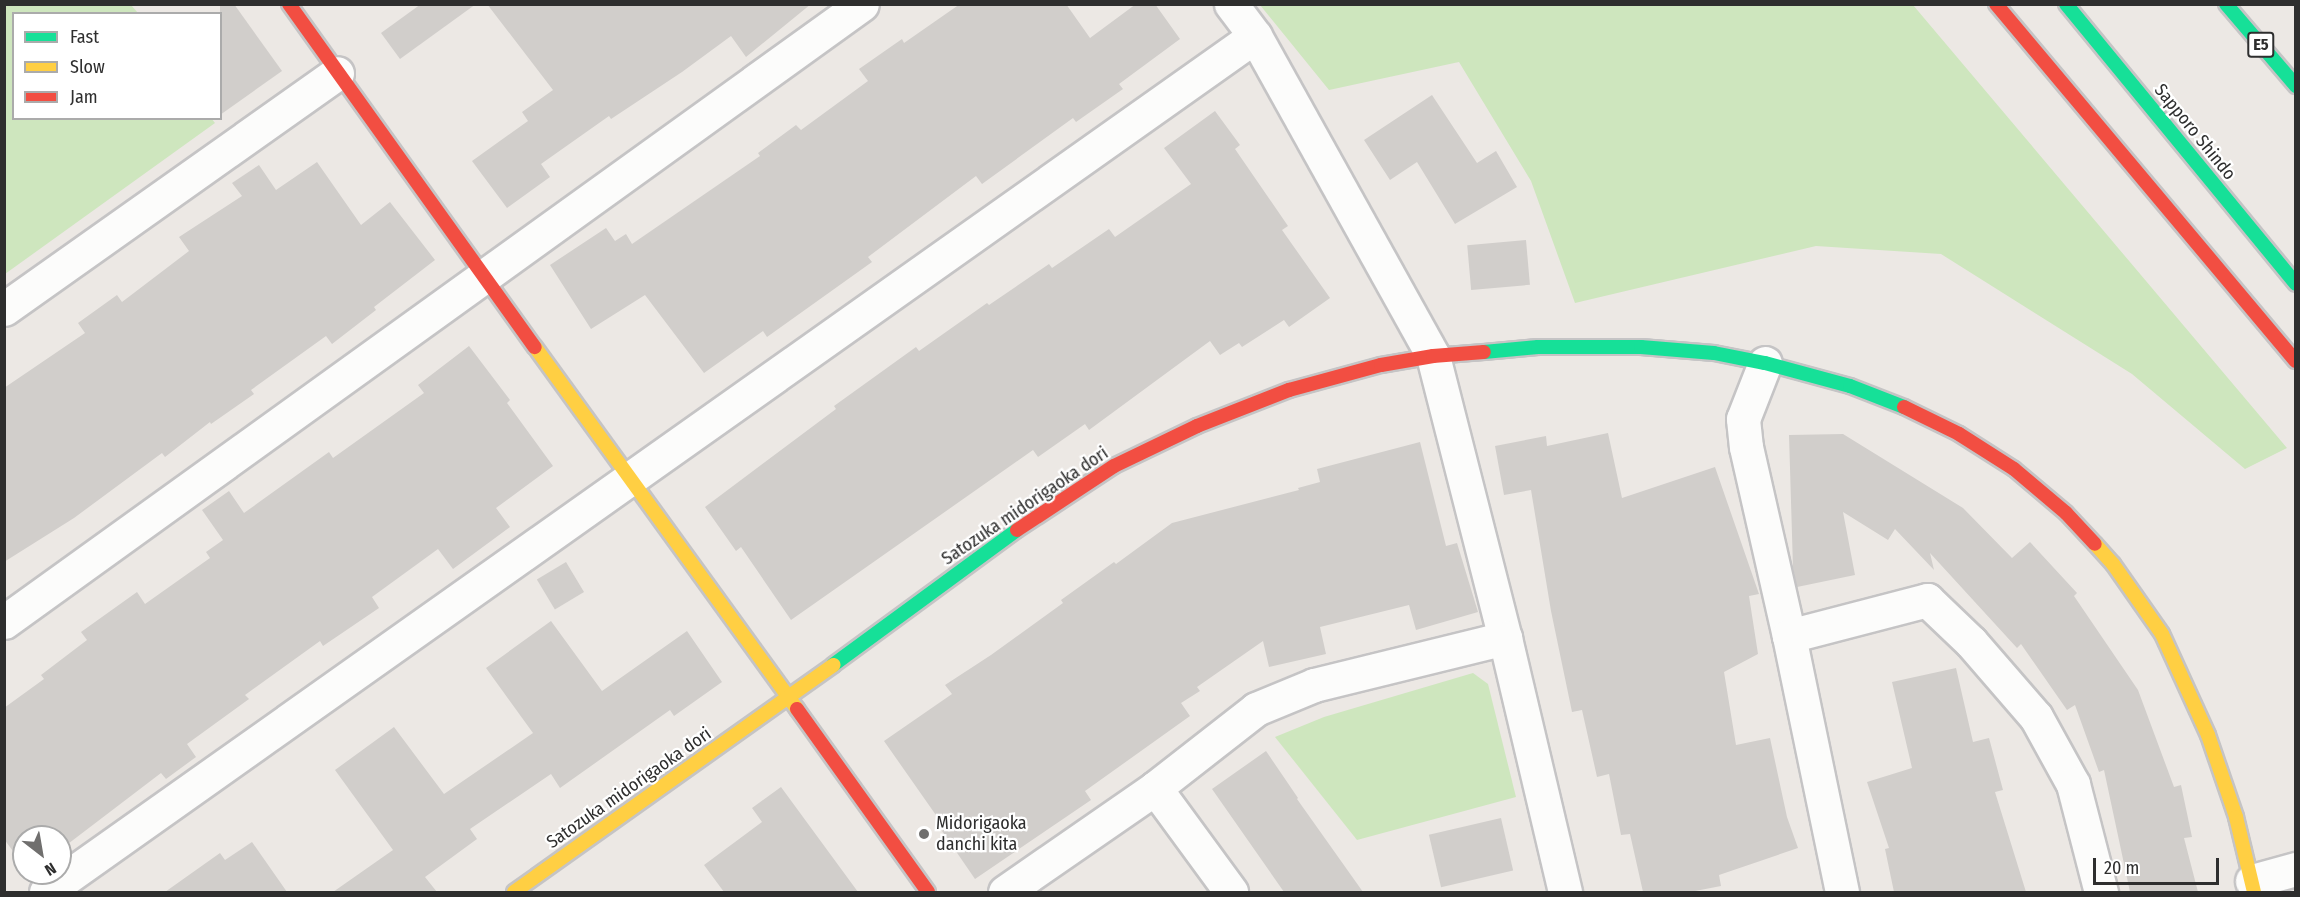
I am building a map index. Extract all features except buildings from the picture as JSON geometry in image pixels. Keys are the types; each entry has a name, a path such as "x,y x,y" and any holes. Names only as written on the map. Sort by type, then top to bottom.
{"main road":[{"path":"289,4 928,892"},
{"path":"1995,4 2295,361"},
{"name":"Sapporo Shindo","path":"2066,4 2295,284"},
{"name":"E5","path":"2226,4 2295,86"},
{"name":"Satozuka midorigaoka dori","path":"514,892 789,697 1024,525 1114,466 1197,426 1289,390 1381,365 1433,356 1538,346 1641,347 1714,352 1765,363 1850,386 1919,414 1959,434 2014,469 2066,513 2113,564 2162,634 2208,735 2226,784 2253,887"}],"street":[{"path":"4,622 484,274 862,4"},
{"path":"1231,4 1256,36 1433,356 1505,638 1565,892"},
{"path":"46,892 1256,36"},
{"path":"4,309 337,73"},
{"path":"1765,363 1743,419 1748,457 1789,636 1842,892"},
{"path":"1789,636 1927,600 1971,642 2036,717 2073,784 2101,892"},
{"path":"1005,892 1155,788 1256,709 1314,685 1505,638"},
{"path":"1155,788 1231,892"},
{"path":"2253,887 2295,869"}],"green space":[{"path":"5,4 131,5 137,12 12,12 12,120 213,120 215,123 5,274"},
{"path":"1260,5 1913,5 2287,448 2245,469 2132,374 1941,254 1816,246 1575,303 1531,181 1459,62 1329,90"},
{"path":"1473,673 1488,684 1516,797 1357,840 1275,737 1324,717"}],"traffic: fast":[{"path":"2066,4 2296,284"},
{"path":"2226,4 2296,86"},
{"path":"1484,352 1538,347 1641,347 1714,353 1765,363 1850,386 1904,407"},
{"path":"833,665 1017,530"}],"traffic: slow":[{"path":"535,347 797,709"},
{"path":"2095,544 2113,564 2162,634 2208,735 2236,817 2254,892"},
{"path":"514,892 833,665"}],"traffic: jam":[{"path":"289,4 535,347"},
{"path":"1996,4 2296,361"},
{"path":"1017,530 1114,466 1197,426 1289,390 1381,365 1433,356 1484,352"},
{"path":"1904,407 1959,434 2014,469 2066,513 2095,544"},
{"path":"797,709 928,892"}],"place":[{"name":"Midorigaoka danchi kita","path":"924,834"}]}
